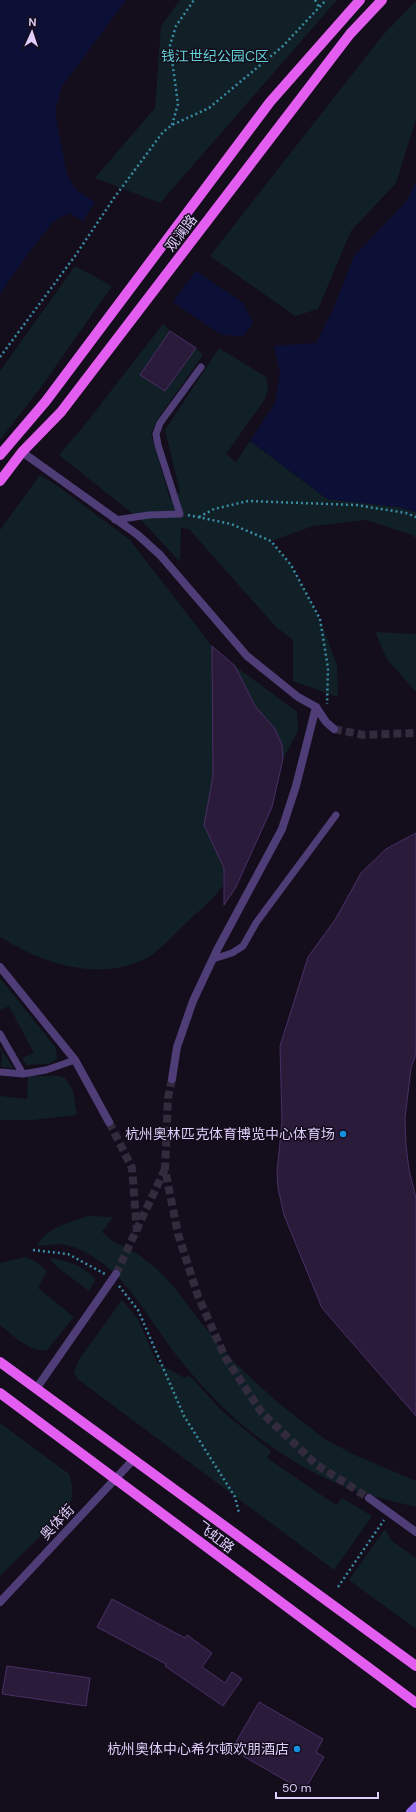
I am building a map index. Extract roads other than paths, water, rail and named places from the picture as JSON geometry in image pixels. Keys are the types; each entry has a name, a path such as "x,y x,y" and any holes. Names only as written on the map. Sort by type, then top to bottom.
{"main road":[{"name":"观澜路","path":"0,455 46,401 270,102 360,0"},
{"name":"观澜路","path":"0,481 22,452 61,412 350,34 382,0"},
{"name":"飞虹路","path":"0,1362 416,1666"},
{"name":"飞虹路","path":"0,1393 416,1702"},
{"path":"410,1812 416,1806"}],"street":[{"path":"22,452 138,535 160,555 247,656 298,697 316,707 326,722 334,729"},
{"path":"172,1079 177,1047 193,1001 213,959 282,829 296,786 316,707"},
{"path":"0,967 76,1060 108,1122"},
{"path":"36,1389 115,1276"},
{"name":"奥体街","path":"0,1602 133,1460"},
{"path":"369,1498 416,1532"}],"lane":[{"path":"115,520 149,515 180,514 158,445 156,434 160,423 201,366"},
{"path":"213,959 232,953 243,946 256,923 336,815"},
{"path":"0,1034 23,1074"},
{"path":"0,1072 23,1074 46,1070 76,1060"}],"tunnel":[{"path":"334,729 364,735 416,733"},
{"path":"172,1079 168,1098 165,1169 178,1234 198,1296 225,1357 262,1413 317,1465 369,1498"},
{"path":"109,1122 132,1168 137,1232"},
{"path":"116,1274 165,1169"}],"place":[{"name":"杭州奥林匹克体育博览中心体育场","path":"343,1134"},
{"name":"杭州奥体中心希尔顿欢朋酒店","path":"297,1749"}],"park label":[{"name":"钱江世纪公园C区","path":"215,56"}]}
